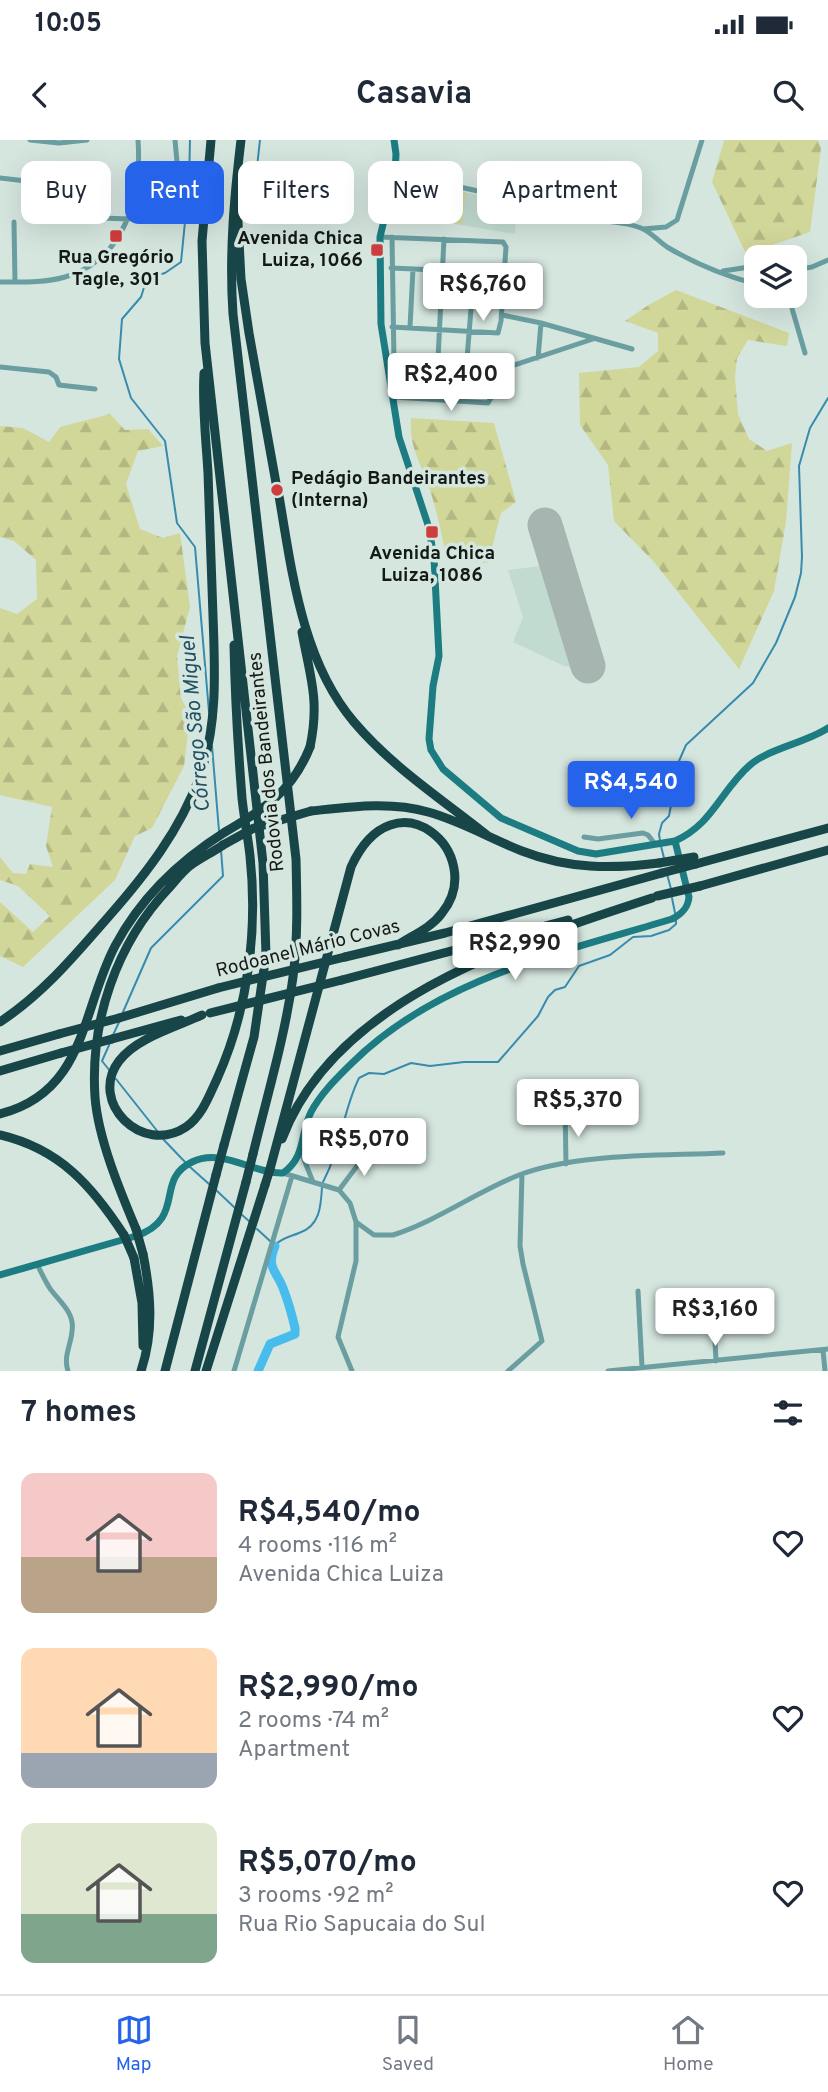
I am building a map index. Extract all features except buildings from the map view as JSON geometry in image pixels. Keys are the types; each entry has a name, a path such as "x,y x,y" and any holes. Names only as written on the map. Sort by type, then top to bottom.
{"highway":[{"name":"Rodovia dos Bandeirantes","path":"165,1371 254,1037 266,955 263,863 205,343 202,240 211,140"},
{"name":"Rodovia dos Bandeirantes","path":"195,1371 246,1182 285,1022 293,977 297,919 296,859 230,276 234,191 241,140"},
{"path":"234,191 239,218 242,279 249,333 276,483"},
{"path":"0,1021 41,992 131,891 167,843 199,777 209,739 215,696 203,398 205,343"},
{"path":"279,496 302,615 321,668 352,720 410,775 488,836"},
{"path":"206,1014 135,1045 119,1061 111,1087 112,1100 117,1111 137,1131 149,1135 174,1133 186,1127 197,1116 222,1068 236,1027 248,971 253,930 250,858 242,801 239,751 232,579"},
{"path":"0,1114 34,1100 63,1074 82,1037 98,985 114,947 133,915 154,888 183,860 263,810 295,779 310,747 315,715 315,693 302,631 302,615"},
{"path":"142,1368 142,1303 136,1229 115,1175 95,1099 95,1059 108,989 125,948 158,899 190,866 254,828 311,811 354,806 398,806 428,812 522,852 566,864 618,868 695,861"},
{"path":"274,1158 351,867 359,849 371,835 390,826 406,823 419,825 437,836 450,855 454,882 452,896 443,912 432,924 398,945"},
{"name":"Rodoanel Mário Covas","path":"0,1051 218,988 398,945 662,873 695,861 740,852 828,828"},
{"name":"Rodoanel Mário Covas","path":"0,1070 828,850"},
{"path":"206,1371 274,1158 295,1112 327,1066 359,1035 396,1007 444,978 498,951 655,897"},
{"path":"0,1135 15,1138 45,1151 67,1166 90,1187 138,1256"}],"main road":[{"path":"394,140 396,161"},
{"path":"383,224 380,237 381,324 386,361 395,397 399,436 429,528 434,558 439,656 433,686 429,739 431,750 443,769 501,818 578,851 596,854 675,841 703,824 749,766 828,728"},
{"path":"0,1275 38,1266 154,1228 165,1215 176,1176 184,1166 200,1158 217,1158 283,1173 292,1166 301,1152 310,1114 326,1090 365,1051 408,1017 440,998 500,972 682,914 688,897 675,841"}],"street":[{"path":"30,140 59,143 87,140"},
{"path":"137,161 138,140"},
{"path":"175,140 177,161"},
{"path":"643,229 666,227 677,220 702,140"},
{"path":"0,178 21,180"},
{"path":"463,188 591,219 626,223 643,229 667,246 720,272 744,280"},
{"path":"14,222 15,282"},
{"path":"0,282 46,281 65,277 88,267 110,248 126,224"},
{"path":"380,237 503,242 506,247 502,315 500,330 495,334 392,327"},
{"path":"392,237 394,362 404,366 492,374 491,398 484,403 395,397"},
{"path":"436,399 444,239"},
{"path":"807,268 828,260"},
{"path":"391,268 505,273"},
{"path":"720,272 744,268"},
{"path":"410,327 414,269"},
{"path":"466,371 474,272"},
{"path":"792,308 805,353"},
{"path":"502,315 541,323 632,349"},
{"path":"538,358 541,323"},
{"path":"496,372 593,339"},
{"path":"0,367 49,372 59,385 95,389"},
{"path":"584,836 598,839 643,833 655,844"},
{"path":"566,1164 565,1106 573,1103"},
{"path":"339,1190 369,1150"},
{"path":"301,1152 313,1182"},
{"path":"356,1222 374,1235 393,1235 522,1174 604,1159 723,1153"},
{"path":"283,1173 339,1190 350,1203 356,1222 356,1261 338,1338 352,1371"},
{"path":"508,1371 542,1341 520,1246 522,1174"},
{"path":"234,1371 292,1176"},
{"path":"38,1266 72,1322 66,1356 68,1371"},
{"path":"638,1291 642,1367"},
{"path":"715,1296 716,1361"},
{"path":"608,1371 825,1350 825,1371"}],"shaded area":[{"path":"463,192 477,195 477,224 516,224 515,234 455,224 463,224"},
{"path":"552,522 595,664 581,668 564,666 513,642 523,617 508,570 550,565 539,527"}],"green space":[{"path":"724,140 818,140 821,148 810,232 772,245 744,245 744,250 712,182"},
{"path":"463,192 466,192 463,216"},
{"path":"676,290 789,333 787,346 748,340 737,358 735,377 738,414 749,439 767,451 792,443 786,522 774,591 739,669 654,562 614,521 608,465 580,425 579,373 639,367 658,351 658,333 625,321"},
{"path":"110,414 125,430 148,429 163,446 138,451 126,484 140,529 163,538 180,533 190,607 177,656 181,698 190,715 184,766 152,828 135,836 115,880 23,967 0,956 0,902 33,932 50,916 18,886 0,880 0,857 13,873 26,874 30,864 53,867 46,846 52,807 0,795 0,608 17,614 37,599 36,560 14,541 0,537 0,426 23,428 49,442 60,427"},
{"path":"411,418 494,423 516,502 501,513 488,563 447,558 432,496 413,446"}],"waterway":[{"name":"Córrego São Miguel","path":"190,140 181,262 165,273 147,278 141,297 122,319 119,359 131,398 165,441 177,523 195,547 209,712"},
{"path":"258,161 260,140"},
{"path":"660,841 659,834 662,823 669,816 679,761 686,745 753,683 776,643 795,597 802,557 799,466 810,428 828,398"},
{"name":"Córrego São Miguel","path":"212,746 219,831"},
{"path":"661,846 664,858"},
{"name":"Córrego São Miguel","path":"123,1012 151,948 223,876 221,850"},
{"path":"667,874 671,889"},
{"path":"672,898 675,913"},
{"path":"323,1182 359,1078 369,1073 384,1074 411,1063 430,1066 498,1062 538,1016 548,997 555,990 565,987 579,966 610,955 633,937 651,936 669,930 676,924 676,918"},
{"name":"Córrego São Miguel","path":"113,1035 120,1020"},
{"name":"Córrego São Miguel","path":"110,1043 102,1061 110,1071"},
{"name":"Córrego São Miguel","path":"116,1079 158,1132"},
{"name":"Córrego São Miguel","path":"163,1139 186,1163"},
{"name":"Córrego São Miguel","path":"190,1167 209,1184"},
{"path":"275,1245 311,1226 320,1208 322,1187"},
{"name":"Córrego São Miguel","path":"216,1190 235,1208"},
{"name":"Córrego São Miguel","path":"241,1214 250,1222"},
{"name":"Córrego São Miguel","path":"257,1229 270,1241"},
{"path":"258,1371 270,1344 295,1334 287,1298 272,1264 275,1246"}],"runway":[{"path":"545,525 588,666"}],"place":[{"name":"Rua Gregório Tagle, 301","path":"116,236"},
{"name":"Avenida Chica Luiza, 1066","path":"377,250"},
{"name":"Pedágio Bandeirantes (Interna)","path":"277,490"},
{"name":"Avenida Chica Luiza, 1086","path":"432,532"}]}
